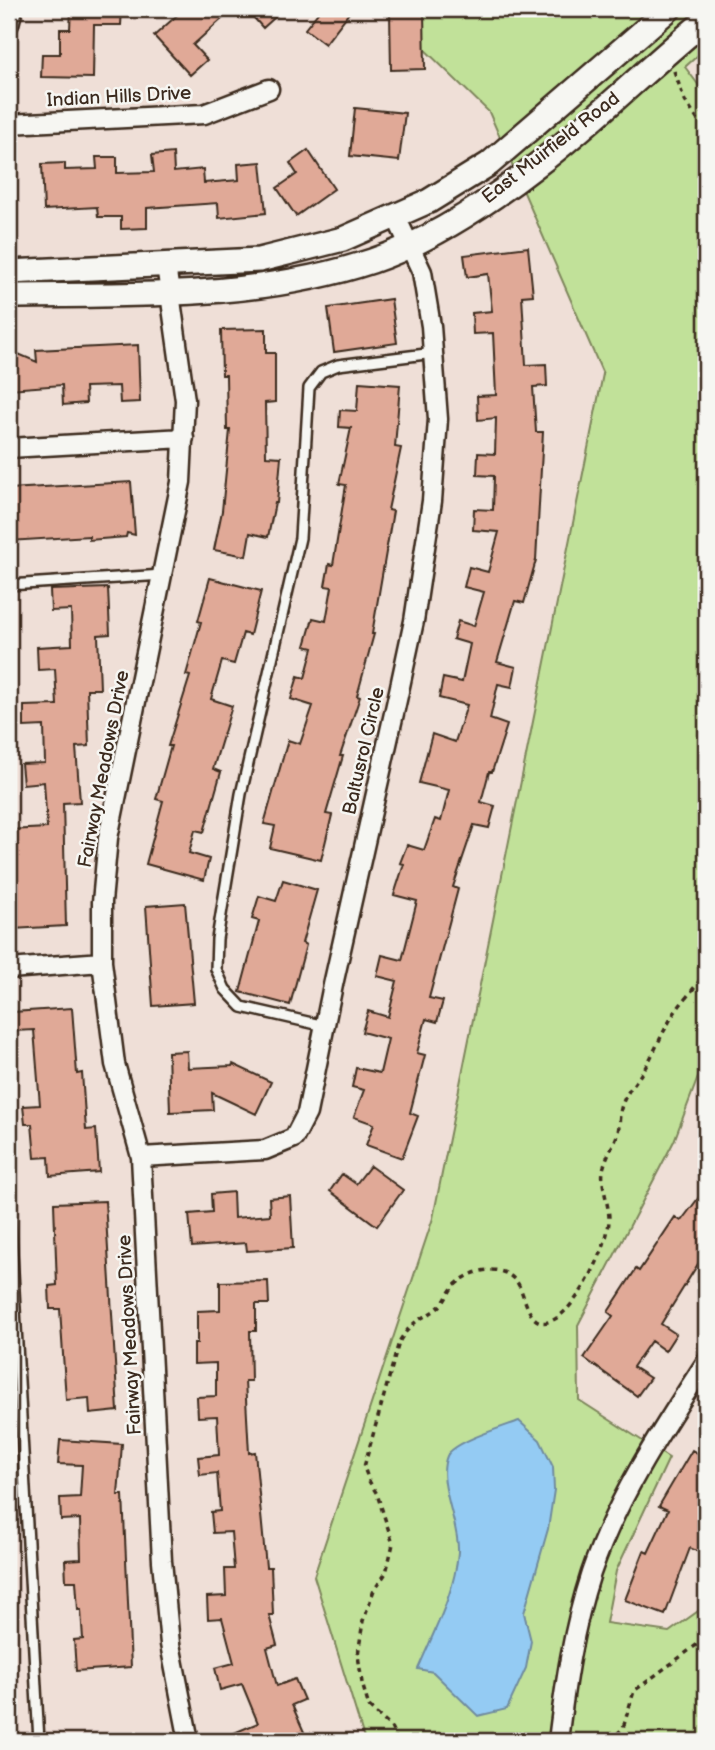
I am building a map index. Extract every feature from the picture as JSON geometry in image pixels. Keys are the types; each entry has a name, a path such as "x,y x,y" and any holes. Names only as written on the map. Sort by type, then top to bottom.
{"street":[{"path":"9,24 13,9"},
{"name":"East Muirfield Road","path":"9,272 259,260 343,239 429,201 489,164 669,9"},
{"name":"East Muirfield Road","path":"9,296 170,293 278,284 374,260 410,244 486,202 537,165 706,20"},
{"name":"Indian Hills Drive","path":"9,124 204,114 269,89"},
{"name":"Baltusrol Circle","path":"141,1157 265,1150 294,1138 307,1112 400,691 424,561 437,449 438,408 434,353 422,272 396,217"},
{"name":"Fairway Meadows Drive","path":"166,265 185,400 181,482 108,838 102,902 102,962 116,1064 141,1157 162,1561 170,1644 189,1741"},
{"path":"9,449 184,438"},
{"path":"9,969 102,962"},
{"path":"558,1741 568,1658 592,1572 623,1499 706,1362"}],"lane":[{"path":"325,1026 242,1007 225,989 216,969 217,939 242,794 300,538 309,388 321,372 338,365 434,353"},
{"path":"9,586 163,575"},
{"path":"9,1200 38,1741"}],"path":[{"path":"397,1741 391,1727 369,1707 358,1655 363,1622 374,1590 386,1573 393,1544 377,1494 364,1466 399,1342 410,1326 442,1304 461,1280 481,1271 502,1271 516,1281 529,1314 538,1320 548,1322 556,1318 574,1299 592,1274 604,1247 609,1220 603,1166 612,1149 621,1107 669,1020 697,987 706,970"},
{"path":"610,1741 623,1728 634,1691 706,1637"}],"green space":[{"path":"383,9 638,9 642,13 648,9 706,9 706,48 685,67 706,95 706,1056 674,1141 578,1325 579,1400 669,1458 616,1571 606,1623 669,1632 701,1609 706,1601 706,1741 365,1741 314,1576 433,1218 603,374 489,112"}],"water":[{"path":"519,1421 540,1440 553,1467 554,1490 548,1529 524,1613 531,1641 526,1668 507,1709 478,1716 433,1672 418,1669 443,1612 453,1582 458,1552 444,1466 447,1456 459,1445"}],"building":[{"path":"71,9 122,9 121,25 94,25 93,78 41,77 42,54 60,54 60,29 70,29"},
{"path":"184,9 233,9 193,45 207,60 190,75 154,36"},
{"path":"246,9 284,9 263,28"},
{"path":"321,9 352,9 325,44 305,29"},
{"path":"424,11 425,69 391,70 390,12"},
{"path":"355,108 405,113 399,161 350,156"},
{"path":"308,150 334,189 296,216 277,188 297,174 290,163"},
{"path":"173,153 174,172 203,169 204,183 239,180 238,164 261,162 266,213 219,218 218,203 147,208 147,228 121,229 121,217 98,217 97,207 44,210 42,164 65,163 65,170 97,169 96,157 117,157 117,173 154,172 152,155"},
{"path":"528,247 533,295 522,296 526,365 546,364 547,386 533,387 536,432 543,432 536,560 524,603 515,601 497,662 516,667 512,687 498,684 490,719 507,725 481,802 495,806 489,828 474,825 453,887 458,889 429,998 443,1001 437,1022 426,1019 417,1053 425,1055 410,1113 418,1116 402,1158 366,1145 374,1124 354,1117 364,1090 352,1087 356,1068 380,1073 388,1039 362,1032 368,1011 388,1017 397,981 377,976 382,955 402,960 417,901 394,895 404,864 400,863 407,845 424,850 435,819 441,821 449,790 419,783 432,734 455,742 467,705 439,698 443,678 462,682 470,644 453,639 458,621 474,626 484,592 464,587 469,567 488,572 499,532 473,530 474,509 493,510 494,476 477,475 478,453 495,454 496,418 478,420 477,396 496,395 493,333 473,334 472,313 492,311 488,274 467,277 464,255"},
{"path":"391,299 397,343 334,352 328,308"},
{"path":"266,329 266,353 275,353 275,402 265,403 266,456 281,457 277,503 268,537 250,533 246,556 214,550 222,511 230,430 227,430 226,375 222,375 221,330"},
{"path":"138,345 140,402 120,403 119,386 85,387 86,403 63,405 62,385 9,389 9,350 37,362 36,350"},
{"path":"359,382 400,385 395,447 401,448 388,510 393,511 374,634 357,696 360,697 340,756 343,756 326,814 332,815 321,860 270,848 275,826 264,824 288,740 300,744 313,706 291,699 298,676 305,678 313,648 305,646 313,618 326,621 332,587 325,586 329,564 333,565 346,485 339,484 351,428 339,427 340,410 357,411"},
{"path":"131,482 135,535 127,533 126,537 89,540 89,536 9,541 9,489"},
{"path":"210,578 261,591 250,635 243,633 234,664 222,661 211,699 232,706 213,769 221,772 204,832 195,830 189,853 209,859 204,880 146,864 163,801 156,799 171,746 168,746 190,676 186,675"},
{"path":"108,588 110,634 98,635 100,689 87,689 89,746 76,747 80,802 63,803 66,926 12,929 9,830 47,828 44,782 23,784 21,764 45,763 44,726 24,727 24,706 57,705 55,669 38,670 37,647 72,645 71,610 51,611 50,590"},
{"path":"283,880 317,890 302,943 306,945 290,1005 240,992 259,921 252,919 259,896 276,901"},
{"path":"185,903 194,1003 153,1006 146,906"},
{"path":"72,1008 77,1074 82,1073 86,1130 96,1129 99,1172 50,1176 49,1157 35,1158 32,1124 25,1124 23,1106 40,1105 34,1030 15,1031 13,1012"},
{"path":"187,1051 188,1068 233,1064 271,1082 256,1114 212,1093 213,1110 170,1112 168,1052"},
{"path":"370,1166 403,1190 377,1226 330,1191 342,1174 356,1184"},
{"path":"706,1188 706,1251 661,1324 676,1334 665,1351 651,1341 633,1367 650,1378 637,1396 584,1358 613,1316 608,1312 636,1269 639,1271 675,1217 681,1221"},
{"path":"233,1192 234,1218 270,1215 269,1198 290,1196 293,1248 247,1251 246,1243 192,1247 189,1214 212,1212 211,1194"},
{"path":"105,1201 118,1411 90,1414 89,1398 66,1400 60,1309 50,1309 49,1286 57,1285 54,1203"},
{"path":"268,1281 269,1304 256,1304 256,1331 250,1331 251,1381 245,1381 249,1453 255,1452 266,1567 271,1567 273,1615 269,1615 277,1645 267,1648 277,1686 295,1679 304,1700 292,1705 308,1741 215,1741 258,1723 242,1684 220,1690 215,1668 234,1663 222,1618 208,1619 207,1597 226,1596 225,1569 234,1569 231,1532 213,1533 211,1512 220,1511 217,1473 200,1475 198,1457 219,1455 217,1416 198,1417 197,1397 216,1396 216,1363 194,1364 197,1311 220,1310 220,1282"},
{"path":"60,1440 122,1444 118,1495 123,1495 131,1667 76,1671 74,1640 83,1639 81,1610 78,1610 76,1581 66,1581 65,1560 81,1559 80,1519 61,1520 60,1498 80,1497 82,1465 58,1464"},
{"path":"692,1450 706,1458 706,1542 701,1553 690,1548 665,1615 625,1600 644,1551 648,1553 668,1510 659,1506"}]}
